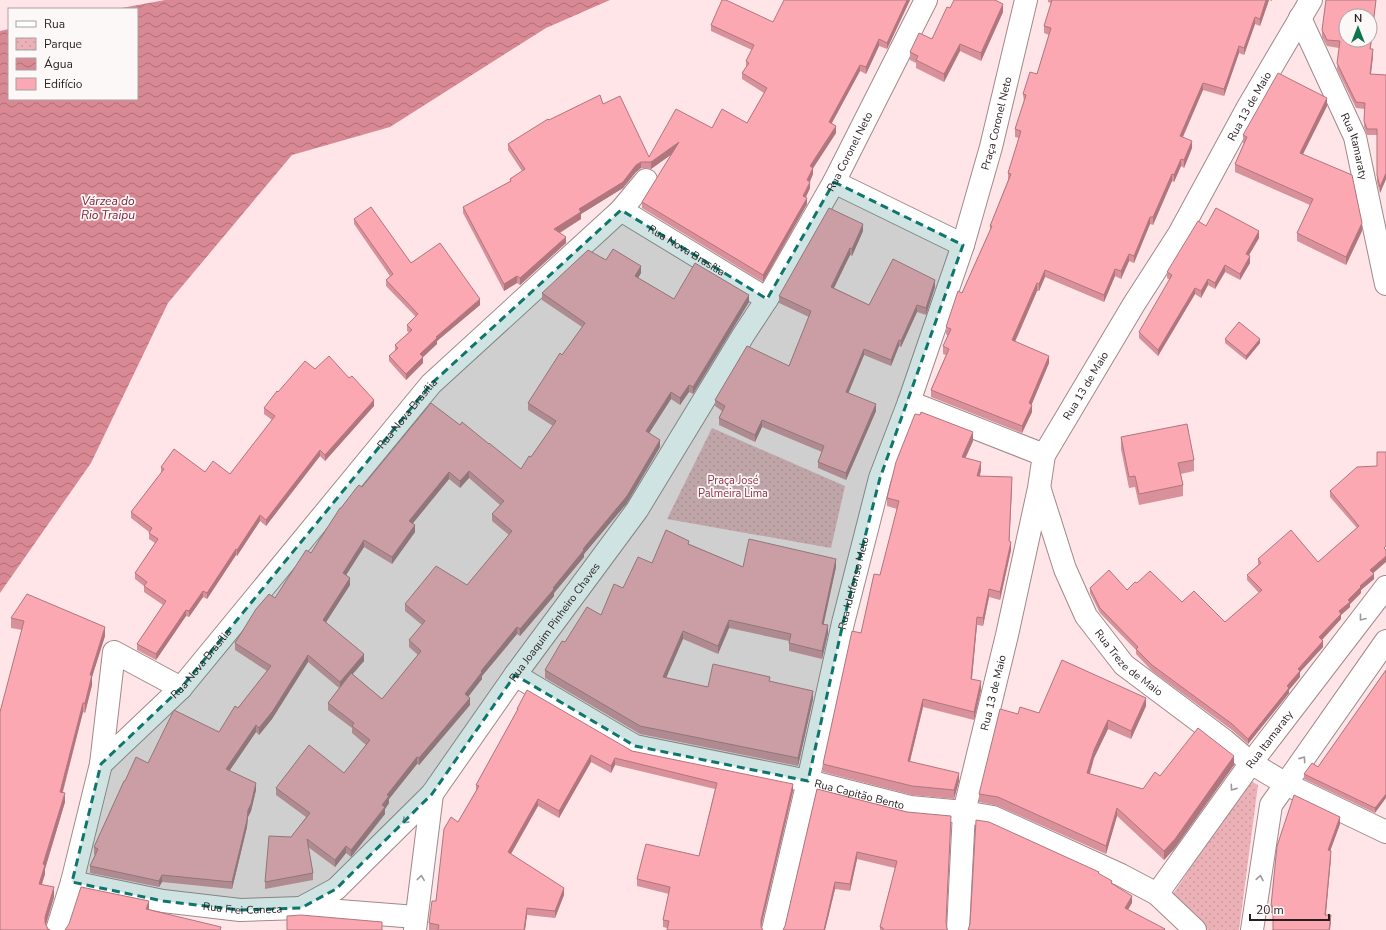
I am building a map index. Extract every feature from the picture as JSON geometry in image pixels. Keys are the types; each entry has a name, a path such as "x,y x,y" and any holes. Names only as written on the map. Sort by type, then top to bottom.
{"street":[{"name":"Rua Coronel Neto","path":"767,299 834,182 926,0"},
{"name":"Praça Coronel Neto","path":"963,245 991,147 1020,2"},
{"name":"Rua Itamaraty","path":"1305,9 1355,137 1386,284"},
{"name":"Rua 13 de Maio","path":"958,930 964,812 1039,488 1044,455 1134,304 1179,234 1248,107 1305,9"},
{"path":"621,210 646,180"},
{"path":"834,182 963,245"},
{"name":"Rua Nova Brasília","path":"101,764 181,688 431,384 621,210 767,299"},
{"name":"Rua Idelfonso Melo","path":"773,930 808,782 843,623 880,478 909,402 963,245"},
{"name":"Rua Joaquim Pinheiro Chaves","path":"301,908 336,888 432,794 515,675 637,510 744,334 767,299"},
{"path":"909,402 1044,455"},
{"name":"Rua Treze de Maio","path":"1039,488 1065,569 1086,616 1124,665 1251,763 1286,784 1386,832"},
{"name":"Rua Itamaraty","path":"1157,894 1251,763 1386,587"},
{"path":"1252,930 1271,805 1386,640"},
{"path":"57,930 72,882 101,764 114,652 181,688"},
{"name":"Rua Capitão Bento","path":"515,675 635,746 808,782 910,807 964,812 993,817 1121,874 1157,894 1195,930"},
{"path":"416,923 432,794"},
{"name":"Rua Frei Caneca","path":"72,882 163,901 240,910 301,908 416,923"}],"highlighted area":[{"path":"834,182 963,245 880,478 843,623 808,781 635,746 515,675 432,794 336,889 301,908 240,910 163,901 72,882 101,764 181,688 431,384 621,210 767,299"}],"green space":[{"name":"Praça José Palmeira Lima","path":"712,428 845,486 831,548 667,519"},
{"path":"1249,780 1258,785 1239,930 1208,930 1169,900"}],"water":[{"name":"Várzea do Rio Traipu","path":"165,0 610,0 546,28 390,127 292,155 168,303 91,463 0,593 0,31 8,29 8,100 138,100 138,8 121,8"}],"building":[{"path":"722,0 726,0 773,22 784,0 907,0 887,43 879,39 866,67 860,65 829,122 836,126 810,166 813,168 807,180 810,182 803,196 807,198 763,275 642,202 679,142 651,162 641,162 636,165 623,182 579,209 581,212 554,229 566,237 520,278 517,276 504,284 463,207 511,181 510,179 525,169 508,144 548,119 549,120 600,95 603,104 620,96 649,157 676,109 712,128 722,109 747,123 767,88 742,73 749,63 746,61 754,45 711,25"},
{"path":"954,0 995,0 1003,4 981,53 960,44 944,74 916,60 918,56 910,52 919,33 932,39 947,7 950,8"},
{"path":"1052,0 1266,0 1260,19 1255,17 1244,48 1239,46 1224,89 1203,83 1180,136 1192,141 1184,160 1181,159 1174,175 1172,174 1153,217 1150,217 1134,256 1129,254 1121,271 1115,269 1104,295 1045,270 1039,284 1037,283 1012,340 1049,356 1029,403 1032,405 1022,426 931,390 949,349 943,346 951,329 946,327 958,291 962,293 992,226 990,226 1011,174 1008,173 1021,131 1015,129 1026,95 1023,94 1030,72 1037,74 1051,28 1044,26"},
{"path":"1326,0 1376,0 1375,8 1338,8 1338,41 1327,40 1322,30"},
{"path":"1339,48 1370,48 1373,49 1370,74 1386,75 1386,173 1380,187 1377,175 1377,129 1367,129 1364,121 1365,103 1356,102 1337,63"},
{"path":"1278,73 1327,98 1300,153 1352,175 1362,223 1346,257 1297,233 1313,199 1235,164 1247,137 1243,135"},
{"path":"371,207 411,263 440,243 480,299 436,337 437,338 420,354 423,357 406,374 389,356 398,348 395,345 412,330 407,325 418,314 386,280 393,274 354,219"},
{"path":"829,208 863,224 852,249 850,248 831,287 869,305 893,259 935,280 926,308 917,305 901,341 899,340 891,360 864,349 846,392 876,404 846,473 818,462 824,446 762,420 755,435 719,418 725,406 715,400 747,346 789,366 811,311 779,296"},
{"path":"1216,208 1259,231 1246,254 1250,256 1240,274 1225,265 1215,283 1208,279 1201,291 1195,288 1158,350 1139,332 1172,275 1167,272 1198,221 1206,226"},
{"path":"613,249 641,266 635,276 674,299 695,263 749,295 693,387 689,385 680,398 671,392 646,431 660,440 627,496 583,549 584,550 553,588 554,589 520,629 517,627 481,671 482,672 465,694 470,698 419,758 417,757 387,795 389,796 382,805 385,807 351,850 346,846 335,860 307,839 313,873 265,882 269,836 291,837 310,813 276,788 309,745 344,773 370,740 352,726 354,723 328,703 351,673 382,699 421,651 409,640 425,621 405,604 436,566 467,585 512,531 492,514 504,501 469,471 460,481 449,472 409,521 415,525 392,557 364,540 343,573 350,578 323,620 364,654 340,682 308,655 272,712 259,728 256,725 226,769 256,783 248,810 232,882 162,875 159,881 90,866 98,849 94,847 136,757 148,763 174,710 219,732 235,706 238,708 271,666 235,643 256,609 269,594 275,598 306,550 311,553 340,508 359,485 362,487 431,403 460,425 462,422 521,469 556,421 528,403 560,353 562,355 585,323 542,293 588,250 606,260"},
{"path":"1239,322 1260,339 1246,356 1225,339"},
{"path":"329,356 349,378 352,376 374,400 325,455 320,450 266,520 260,515 207,593 203,591 189,611 186,610 156,654 137,644 166,601 144,586 147,582 135,573 158,539 149,533 152,528 131,512 164,469 161,467 174,449 205,472 213,461 230,474 275,416 264,408 277,391 278,392 305,361 315,369"},
{"path":"921,412 973,432 962,457 981,462 977,476 1012,477 1009,541 1011,542 1000,592 989,589 983,618 977,617 971,679 981,681 974,712 923,699 908,761 959,773 954,790 912,786 823,764 852,631 861,633 874,574 880,575 899,501 887,498 896,462 915,414 920,415"},
{"path":"1187,424 1194,460 1178,463 1183,485 1139,494 1135,476 1129,477 1121,437"},
{"path":"1377,452 1386,452 1386,546 1384,548 1386,550 1386,556 1370,570 1374,574 1360,586 1361,587 1348,600 1350,602 1339,611 1341,614 1319,637 1323,641 1298,669 1300,671 1287,686 1289,688 1248,739 1232,724 1152,665 1136,649 1138,647 1100,608 1090,588 1109,570 1127,590 1150,571 1182,602 1194,591 1225,622 1262,590 1247,575 1261,563 1258,559 1291,530 1318,562 1359,526 1330,491 1357,467 1377,466"},
{"path":"666,530 689,541 688,544 743,567 749,539 836,559 822,624 828,625 822,651 789,643 791,634 729,620 718,646 683,631 663,677 708,687 713,664 770,677 769,681 813,691 798,758 640,726 545,670 562,641 565,642 587,607 601,615 614,584 623,588 638,557 652,563"},
{"path":"27,594 105,627 90,675 92,675 85,703 83,703 60,792 65,793 43,864 45,865 39,884 54,887 45,917 45,923 50,930 0,930 0,712 24,621 11,618"},
{"path":"1062,660 1146,698 1131,731 1108,720 1094,750 1087,773 1143,789 1155,772 1160,776 1198,728 1234,756 1175,839 1164,851 1117,808 1106,846 998,797 979,794 1000,709 1018,714 1020,707 1039,713"},
{"path":"1386,670 1386,794 1375,808 1304,774 1312,763 1318,767"},
{"path":"527,690 632,751 793,784 761,920 761,927 763,930 667,930 669,921 663,920 670,887 637,879 646,844 699,856 717,783 615,758 611,766 591,755 559,811 538,799 508,852 564,888 555,911 527,908 524,930 438,930 439,925 429,923 432,901 436,901 444,829 451,817 458,822 479,786 476,785"},
{"path":"817,789 907,812 951,816 946,922 948,930 883,930 883,928 880,927 897,861 857,852 850,884 835,882 824,930 783,930"},
{"path":"1294,795 1340,817 1328,850 1331,851 1325,915 1331,915 1329,930 1273,930 1273,906 1271,906 1277,846"},
{"path":"976,820 989,822 1099,872 1098,873 1112,881 1111,883 1132,896 1125,908 1165,929 968,930 970,924"},
{"path":"81,887 149,901 146,909 221,927 220,930 65,930 69,924"},
{"path":"301,915 382,922 382,930 287,930 287,916"}]}
